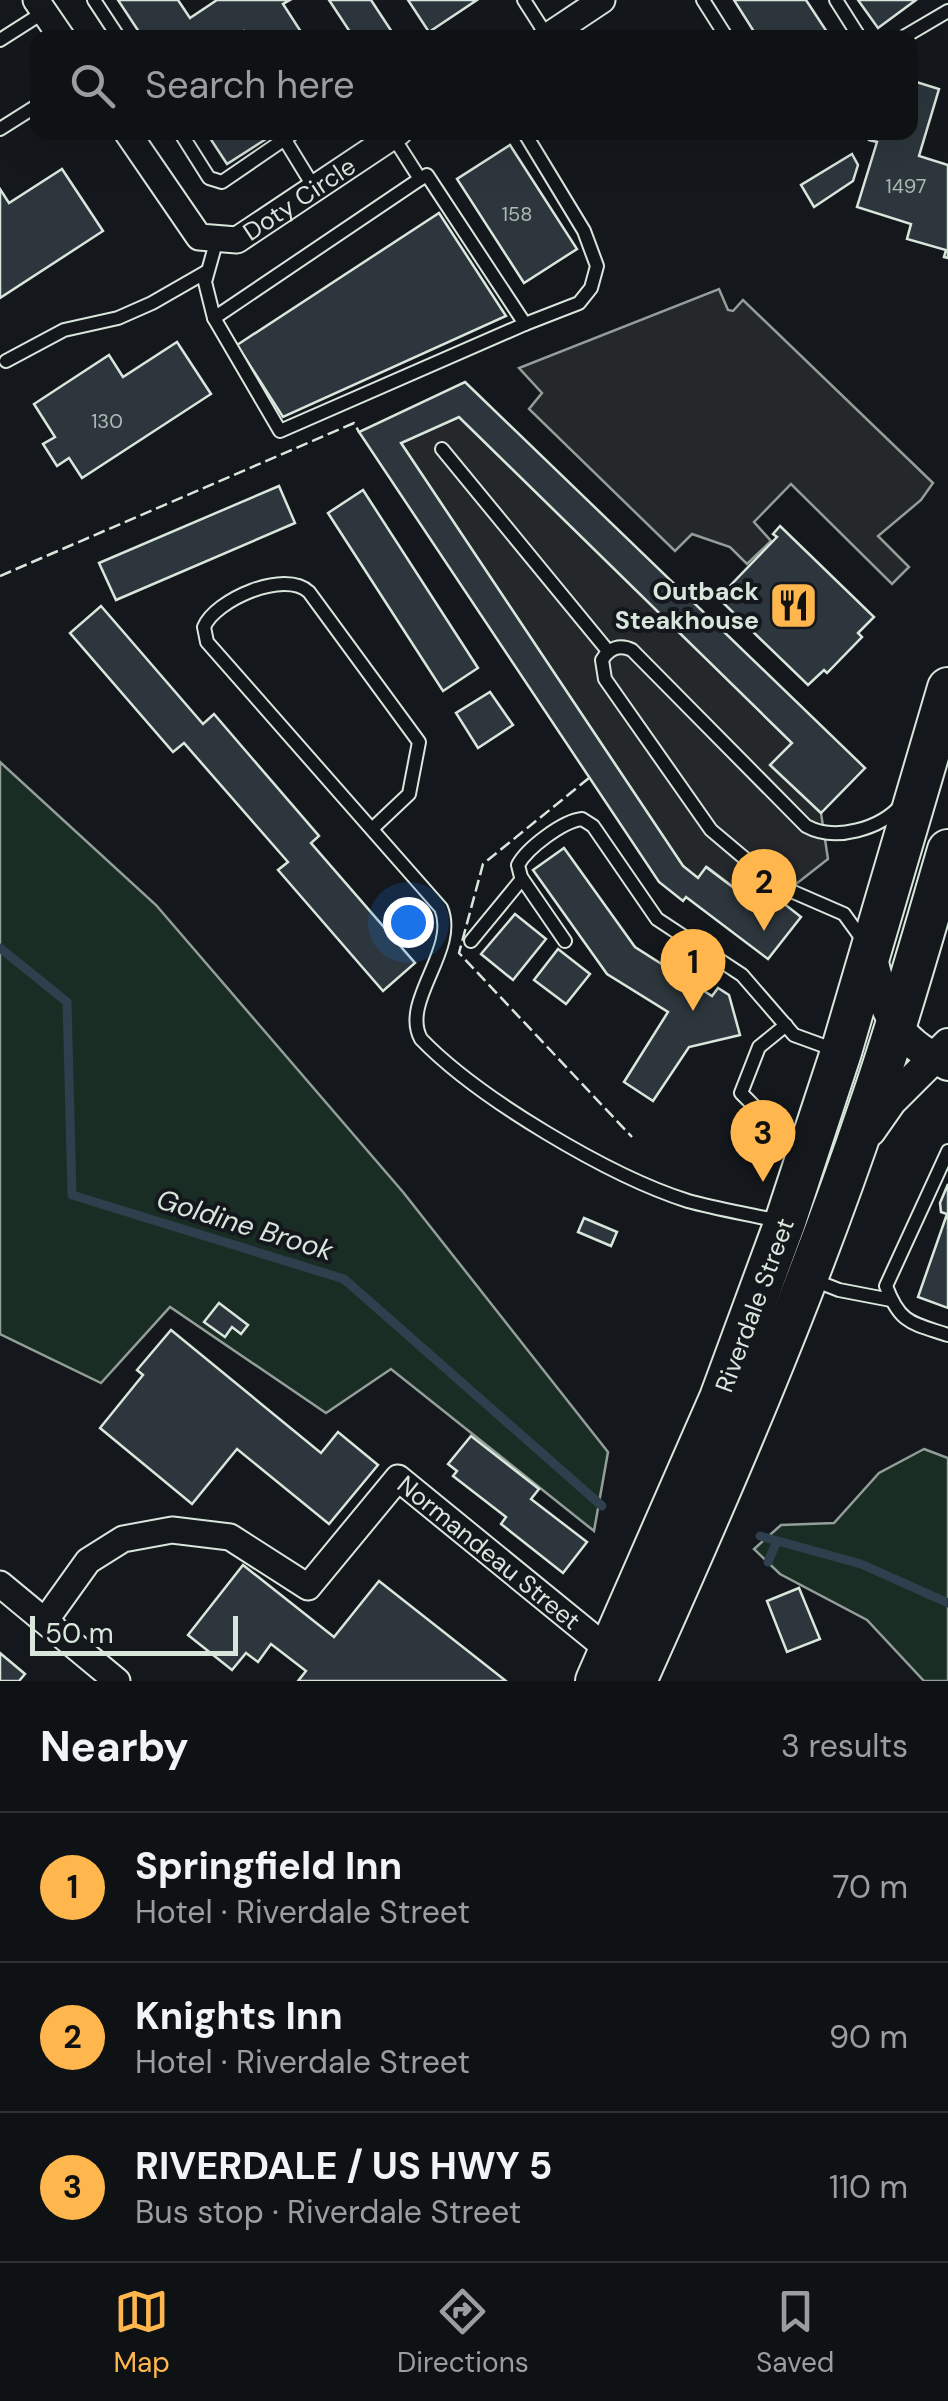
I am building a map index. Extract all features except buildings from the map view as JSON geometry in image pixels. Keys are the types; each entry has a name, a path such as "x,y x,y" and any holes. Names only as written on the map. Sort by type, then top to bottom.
{"main road":[{"name":"Riverdale Street","path":"614,1671 808,1158 948,688"},
{"name":"Riverdale Street","path":"614,1671 744,1434 841,1187 896,1026 948,850"}],"street":[{"path":"557,30 602,0"},
{"path":"40,6 56,30"},
{"name":"Doty Circle","path":"137,140 199,237 237,240 385,140"},
{"path":"870,950 880,998 896,1026 913,1045 943,1056"},
{"path":"841,1187 875,1124 908,1083 943,1056"},
{"name":"Normandeau Street","path":"45,1621 88,1561 123,1539 172,1530 230,1537 308,1587 398,1478 614,1671"},
{"path":"0,1584 117,1681"}],"lane":[{"path":"94,0 113,30"},
{"path":"524,0 542,30"},
{"path":"704,0 721,30"},
{"path":"836,0 855,30"},
{"path":"0,40 40,6"},
{"path":"916,30 948,11"},
{"path":"0,129 30,110"},
{"path":"185,140 210,178 222,182 284,140"},
{"path":"292,140 315,188"},
{"path":"397,140 420,180"},
{"path":"216,239 205,282 214,318 280,432 579,302 591,288 596,266 584,230 529,140"},
{"path":"214,318 427,175 525,324"},
{"path":"6,361 64,330 118,318 152,303 206,272"},
{"path":"442,450 608,651"},
{"path":"372,829 408,794 419,742 321,608 303,586 286,583 256,589 212,614 204,627 207,642 444,914 445,931 416,1022 428,1046 510,1109 638,1181 689,1201 785,1222"},
{"path":"870,950 844,914 775,884 704,821 604,679 601,664 608,651 618,647 632,650 806,826 818,833 850,831 882,821 896,812 920,784"},
{"path":"566,941 522,879 518,865 525,855 574,820 586,821 657,919 744,977 799,1038 840,1052"},
{"path":"471,941 522,879"},
{"path":"786,1025 759,1047 741,1093 808,1158"},
{"path":"948,1151 886,1286 904,1320 948,1335"},
{"path":"807,1277 839,1290 891,1300"}],"green space":[{"path":"0,762 156,905 403,1192 608,1452 594,1531 391,1369 326,1413 170,1307 101,1383 0,1334"},
{"path":"924,1449 948,1458 948,1681 924,1681 867,1620 780,1574 754,1549 781,1525 834,1523 879,1473"}],"shaded area":[{"path":"719,289 728,310 733,311 743,300 933,483 921,500 878,536 909,567 892,584 791,484 754,522 771,541 747,564 730,547 692,534 675,551 529,409 542,393 519,368"},
{"path":"459,417 792,743 771,766 821,813 828,859 791,888 773,896 762,909 707,867 698,878 683,866 401,443"}],"waterway":[{"name":"Goldine Brook","path":"0,948 67,1002 72,1195 344,1279 602,1506"},
{"name":"Goldine Brook","path":"760,1536 861,1564 948,1603"},
{"path":"768,1562 777,1541"}],"fence":[{"path":"0,576 354,423 359,432"},
{"path":"589,778 483,864 459,953 632,1137"}],"place":[{"name":"Outback Steakhouse","path":"794,605"},
{"name":"Knights Inn","path":"764,931"},
{"name":"Springfield Inn","path":"693,1011"},
{"name":"RIVERDALE / US HWY 5","path":"763,1182"}]}
